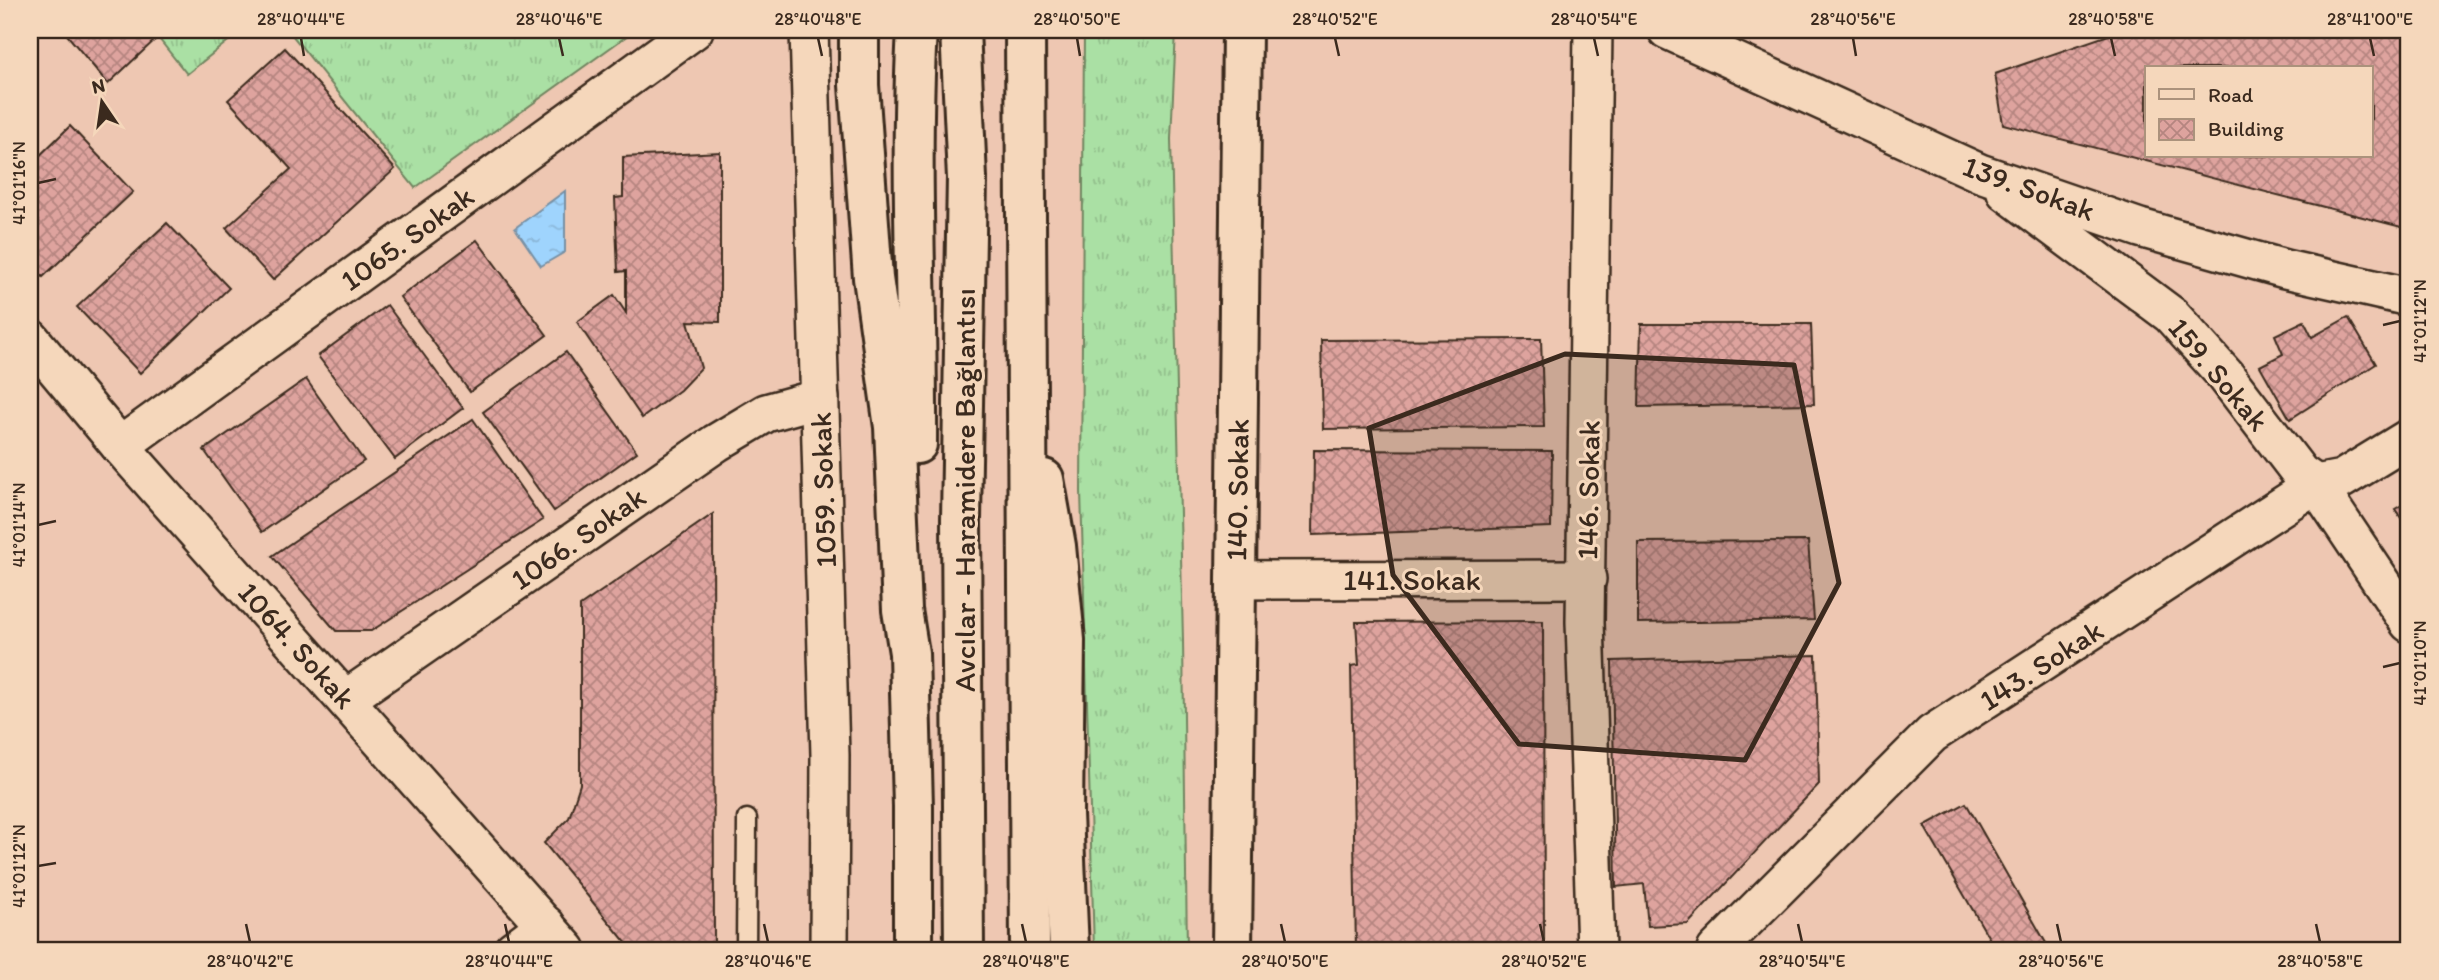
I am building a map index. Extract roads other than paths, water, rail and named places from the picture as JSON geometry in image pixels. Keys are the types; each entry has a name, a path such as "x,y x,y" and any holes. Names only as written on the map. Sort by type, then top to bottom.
{"main road":[{"path":"859,30 859,85 868,224 894,427 902,610 909,653 913,950"},
{"path":"909,653 917,601 917,368 912,234 917,30"},
{"name":"Avcılar - Haramidere Bağlantısı","path":"960,30 967,178 961,519 964,950"},
{"name":"Avcılar - Haramidere Bağlantısı","path":"1025,30 1030,950"},
{"name":"140. Sokak","path":"1232,950 1242,30"},
{"path":"1026,431 1047,487 1065,640 1063,814 1069,950"}],"street":[{"name":"1065. Sokak","path":"120,446 694,30"},
{"name":"1059. Sokak","path":"809,30 830,755 829,950"},
{"name":"146. Sokak","path":"1593,30 1585,622 1596,950"},
{"name":"139. Sokak","path":"1667,30 1980,173 2140,228 2285,269 2409,297"},
{"name":"159. Sokak","path":"1980,173 2171,315 2225,374 2300,473 2316,484 2409,623"},
{"path":"2120,278 2112,265 2116,249 2125,235 2140,228"},
{"name":"1064. Sokak","path":"30,338 120,446 556,938"},
{"name":"1066. Sokak","path":"346,699 716,443 766,413 820,398"},
{"name":"143. Sokak","path":"1716,950 1933,734 2316,484 2342,479 2409,438"},
{"name":"141. Sokak","path":"1236,580 1587,579"},
{"path":"513,950 556,938"}],"lane":[{"path":"746,950 747,819"}],"water":[{"path":"565,191 565,252 541,266 515,228"}]}
